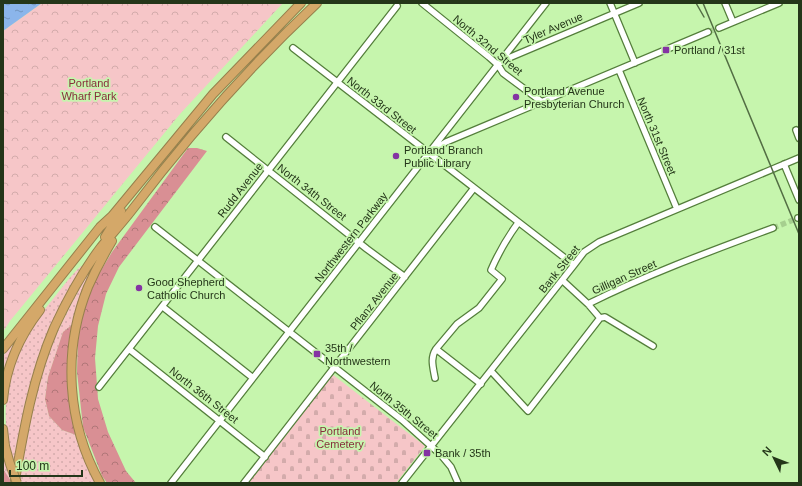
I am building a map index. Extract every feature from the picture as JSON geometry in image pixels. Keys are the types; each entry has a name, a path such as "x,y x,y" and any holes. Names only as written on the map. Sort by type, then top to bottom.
{"highway":[{"path":"3,349 100,227 112,216 218,89 301,3"},
{"path":"13,483 42,359 70,296 87,268 101,247 124,221 184,143 273,45 317,3"},
{"path":"13,483 34,376 51,329 71,290 137,185"},
{"path":"3,400 10,365 24,333 40,310 107,226 112,216"},
{"path":"100,483 85,451 76,422 72,387 72,354 78,316 88,287 98,264 124,221"},
{"path":"3,429 5,446 17,483"}],"street":[{"name":"North 32nd Street","path":"422,3 498,65 503,73 542,102"},
{"name":"Northwestern Parkway","path":"171,483 546,3"},
{"path":"610,3 635,63"},
{"name":"Tyler Avenue","path":"498,65 510,57 639,3"},
{"path":"725,3 733,22"},
{"path":"719,28 779,3"},
{"name":"Rudd Avenue","path":"99,387 397,6"},
{"path":"430,153 446,142 708,32"},
{"name":"North 33rd Street","path":"293,48 574,265"},
{"name":"North 31st Street","path":"619,70 677,209"},
{"path":"796,130 799,138"},
{"name":"North 34th Street","path":"226,137 358,243 406,277"},
{"name":"Bank Street","path":"402,483 584,252 599,242 799,158"},
{"path":"784,164 799,200"},
{"name":"Pflanz Avenue","path":"244,483 474,188"},
{"path":"435,378 432,357 436,349 457,324 480,308 502,279 491,270 496,258 518,223"},
{"name":"North 35th Street","path":"155,226 402,420 432,446 451,467 458,483"},
{"name":"Gilligan Street","path":"600,318 588,304 620,289 773,228"},
{"path":"562,280 588,304"},
{"path":"163,306 253,378"},
{"path":"491,371 528,412 600,318 605,316 653,346"},
{"name":"North 36th Street","path":"129,349 265,457"},
{"path":"436,349 481,384"}],"green space":[{"name":"Portland Wharf Park","path":"42,3 283,3 180,114 10,321 3,332 3,31"},
{"path":"188,148 197,148 207,151 119,267 106,294 98,326 95,358 98,399 108,432 126,471 136,483 107,483 102,476 83,427 77,372 78,332 90,289 112,252"},
{"path":"81,266 83,268 61,306 14,464 7,437 6,423 7,396 12,368 24,340 33,326"},
{"path":"92,267 78,303 73,324 63,332 48,377 45,399 49,416 62,430 76,435 83,455 96,483 22,483 19,476 33,407 44,366 65,315"},
{"path":"73,324 70,338 68,380 70,407 76,435 62,430 49,416 45,399 48,377 63,332"},
{"path":"16,337 3,375 3,356"},
{"name":"Portland Cemetery","path":"332,374 425,446 396,483 248,483"},
{"path":"3,453 11,479 11,481 3,469"},
{"path":"3,469 11,481 10,483 3,483"}],"water":[{"path":"3,3 42,3 3,31"}],"tunnel":[{"path":"708,32 719,28"},
{"path":"773,228 798,218"}],"railway":[{"path":"696,3 704,17"},
{"path":"703,3 799,234"}],"place":[{"name":"Portland / 31st","path":"666,50"},
{"name":"Portland Avenue Presbyterian Church","path":"516,97"},
{"name":"Portland Branch Public Library","path":"396,156"},
{"name":"Good Shepherd Catholic Church","path":"139,288"},
{"name":"35th / Northwestern","path":"317,354"},
{"name":"Bank / 35th","path":"427,453"}]}
